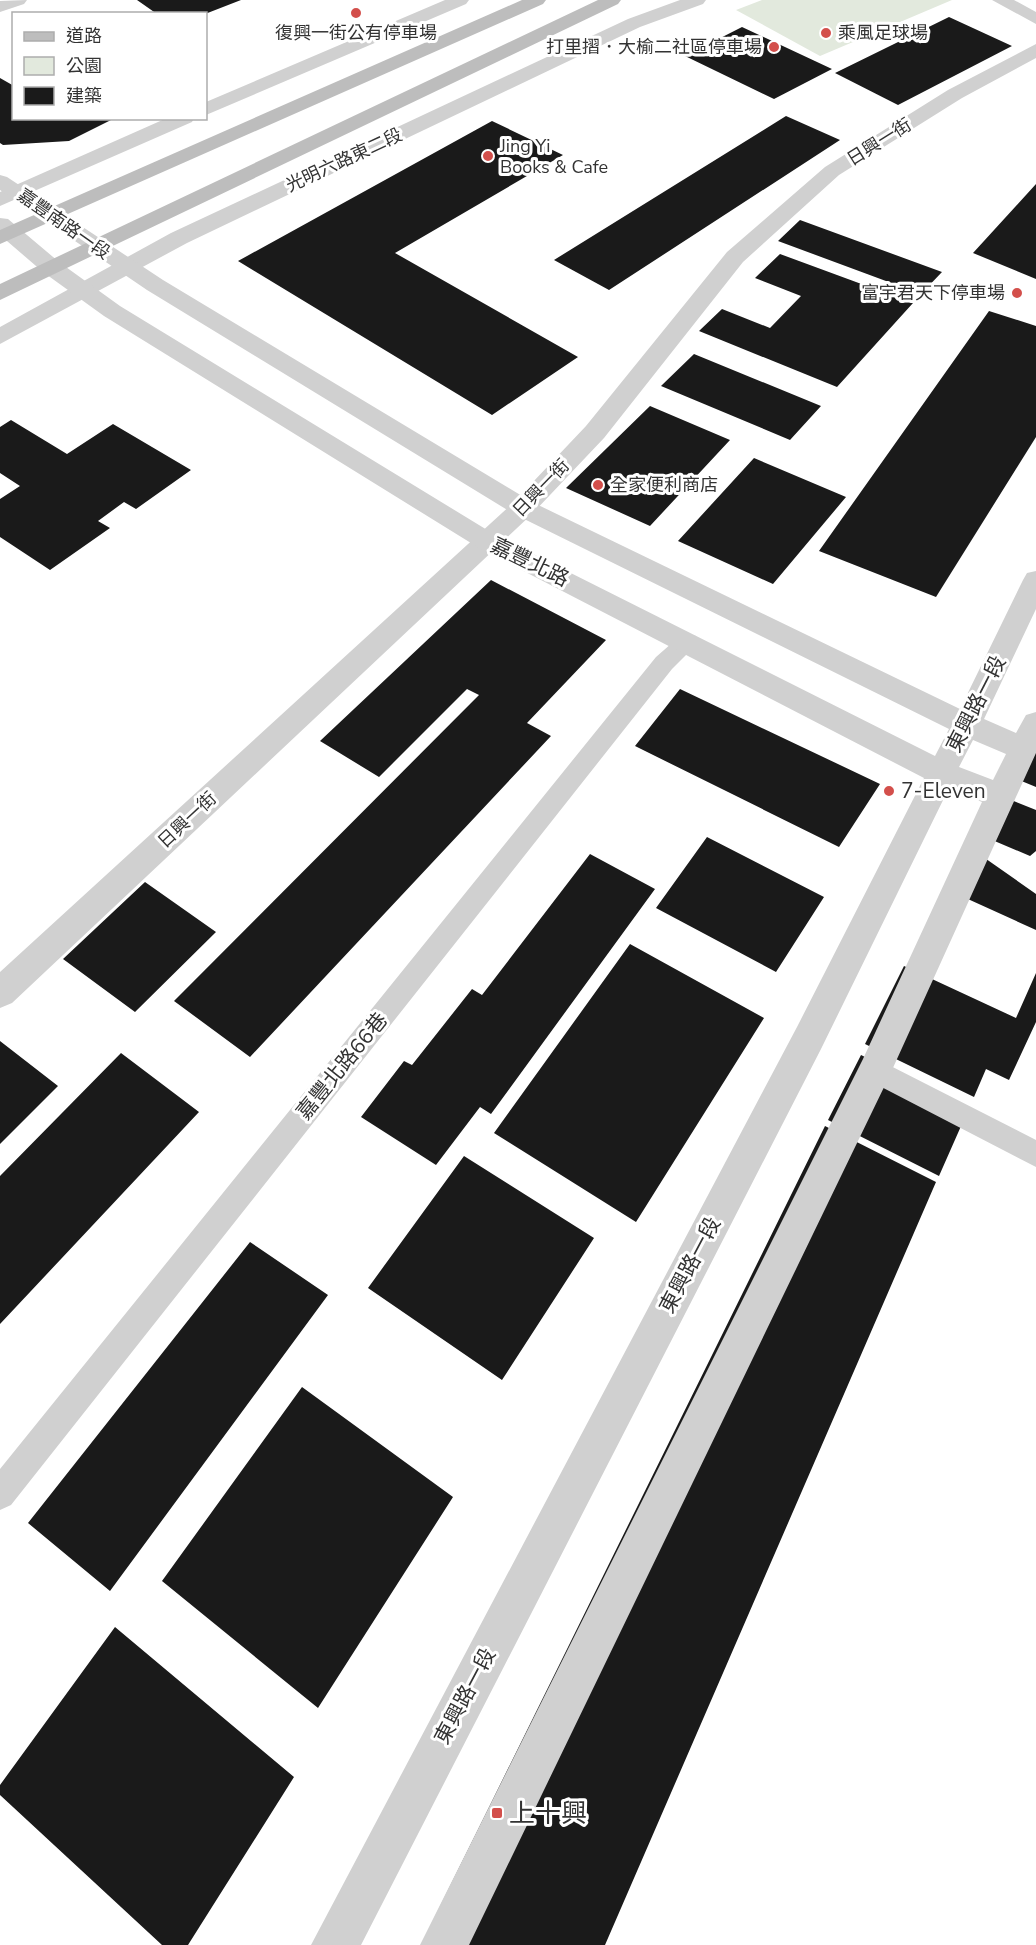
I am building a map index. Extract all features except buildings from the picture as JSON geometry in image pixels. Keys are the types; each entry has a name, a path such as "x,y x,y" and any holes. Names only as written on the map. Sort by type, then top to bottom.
{"main road":[{"path":"3,232 52,214 537,0"},
{"name":"光明六路東二段","path":"0,293 612,0"}],"street":[{"path":"0,7 18,0"},
{"path":"207,109 460,0"},
{"name":"光明六路東二段","path":"0,337 84,288 128,267 179,238 624,28 697,0"},
{"path":"1001,0 1036,19"},
{"name":"日興一街","path":"0,993 523,508 595,432 742,251 832,171 955,94 1036,50"},
{"path":"6,191 180,120"},
{"name":"嘉豐南路一段","path":"6,191 52,214 128,267"},
{"name":"嘉豐南路一段","path":"3,232 84,288"},
{"path":"128,267 523,508 966,724 1029,736 874,1070 444,1945"},
{"name":"嘉豐北路","path":"84,288 112,311 488,542 942,773 1000,796"},
{"name":"東興路一段","path":"335,1945 809,1038 979,702 1036,580"}],"lane":[{"name":"嘉豐北路66巷","path":"0,1494 664,663 688,642"},
{"path":"874,1070 1036,1154"}],"green space":[{"name":"乘風足球場","path":"762,0 952,0 820,56 736,10"}],"place":[{"name":"復興一街公有停車場","path":"356,13"},
{"name":"乘風足球場","path":"826,33"},
{"name":"打里摺．大榆二社區停車場","path":"774,47"},
{"name":"Jing Yi Books & Cafe","path":"488,156"},
{"name":"富宇君天下停車場","path":"1017,293"},
{"name":"全家便利商店","path":"598,485"},
{"name":"7-Eleven","path":"889,791"},
{"name":"上十興","path":"497,1813"}]}
